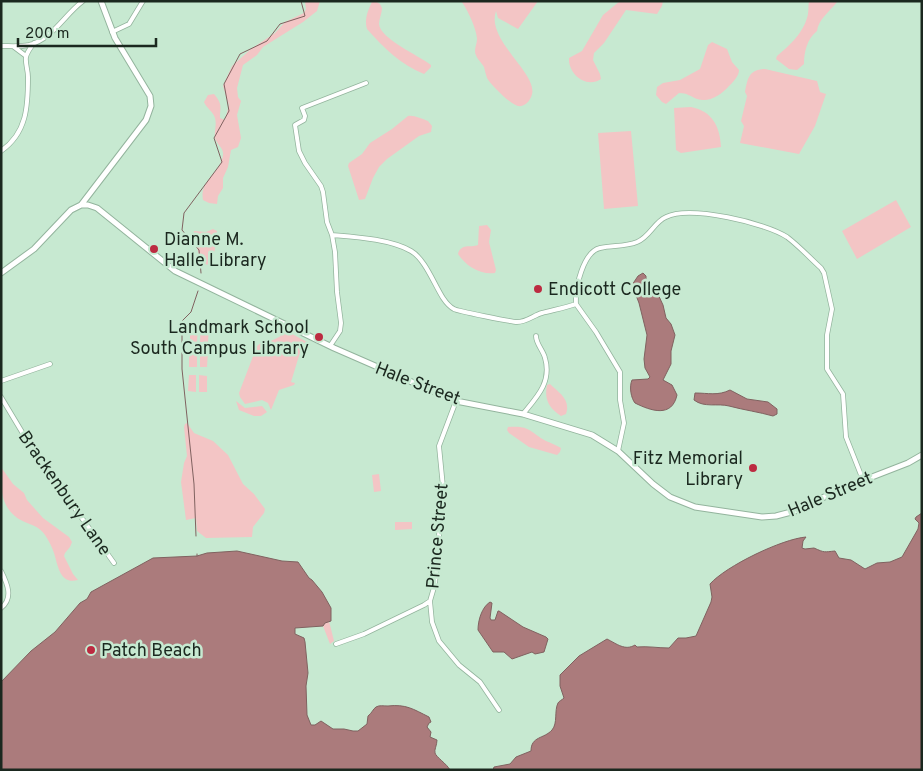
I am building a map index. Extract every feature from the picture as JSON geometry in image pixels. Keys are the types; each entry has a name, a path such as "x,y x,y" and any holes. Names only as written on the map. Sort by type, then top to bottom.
{"main road":[{"path":"1,273 34,249 71,210 81,205 146,120 151,106 147,89 112,32 101,1"},
{"name":"Hale Street","path":"81,205 97,208 175,271 367,363 456,401 523,414 592,435 618,451 653,484 670,497 695,506 762,517 776,516 795,511 922,455"}],"street":[{"path":"1,46 21,46 34,43 55,30 83,1"},
{"path":"112,32 128,24 143,1"},
{"path":"1,151 11,144 23,124 27,91 26,56 34,43"},
{"path":"13,46 26,56"},
{"path":"330,346 340,331 341,323 335,252 327,222 321,186 304,163 298,151 295,125 304,120 305,116 302,108 366,83"},
{"path":"618,451 624,423 620,400 620,372 596,332 576,304 576,293 586,261 593,250 598,248 637,242 646,236 660,221 670,216 685,214 732,218 771,229 786,237 821,268 824,273 832,309 827,335 827,369 843,394 846,437 863,480"},
{"path":"332,235 385,242 410,250 416,254 444,299 454,309 469,314 481,314 518,322 526,321 540,313 576,304"},
{"path":"523,414 541,391 547,376 545,358 536,341 536,336"},
{"path":"1,381 50,364"},
{"name":"Brackenbury Lane","path":"1,397 31,447 114,563"},
{"name":"Prince Street","path":"336,644 380,627 430,601 435,584 443,493 439,446 456,401"},
{"path":"1,571 6,580 9,594 8,600 1,608"},
{"path":"430,601 432,622 439,641 459,666 480,682 499,710"}],"shaded area":[{"path":"305,1 320,1 317,11 263,47 257,55 243,65 237,88 238,97 241,101 237,115 241,138 238,147 231,150 228,167 223,178 223,188 218,196 217,204 209,203 203,200 204,187 221,162 223,153 215,138 215,118 204,102 208,95 214,94 220,103 220,118 225,120 229,105 223,86 232,66 251,49 275,33 285,22 304,13 306,9"},
{"path":"375,1 382,8 379,24 381,30 393,41 431,65 424,74 393,55 367,29 366,22 369,8 372,2"},
{"path":"461,1 538,1 518,29 498,18 496,11 495,23 499,35 529,80 532,90 530,99 522,106 511,102 487,78 484,67 475,53 477,39 475,30 469,14"},
{"path":"620,1 663,1 657,14 626,10 604,43 594,53 593,60 601,79 595,82 584,81 571,69 569,58 582,51 603,15"},
{"path":"809,1 837,2 822,19 817,31 808,42 805,50 804,64 797,70 789,69 776,59 791,44 805,24 808,16"},
{"path":"712,42 727,49 732,62 739,70 734,81 722,92 710,99 701,100 679,93 666,104 662,102 656,95 657,87 663,83 680,80 700,69 708,45"},
{"path":"765,69 817,81 820,92 826,94 815,126 799,154 740,143 744,126 741,121 747,96 745,92 748,78 752,73"},
{"path":"691,107 704,112 714,121 719,132 721,147 681,153 676,150 674,108"},
{"path":"408,116 428,121 432,126 431,132 419,136 387,159 379,167 365,199 359,200 348,166 349,163 362,154 370,143"},
{"path":"631,131 638,206 604,209 598,133"},
{"path":"896,200 911,227 857,259 842,231"},
{"path":"487,225 491,230 489,242 496,270 495,273 484,273 474,269 458,254 461,248 478,245 479,226"},
{"path":"213,229 217,231 215,249 207,265 200,258 193,234 194,231 206,232"},
{"path":"643,273 646,276 646,281 656,290 663,305 666,318 671,324 675,335 671,351 671,364 663,380 672,385 677,395 671,407 660,411 635,403 631,392 632,380 648,379 650,377 645,368 644,359 647,335 639,303 632,285 638,276"},
{"path":"190,325 198,325 197,342 190,341"},
{"path":"201,326 209,326 208,342 200,342"},
{"path":"279,327 309,343 307,347 302,346 291,382 295,383 279,390 271,410 268,403 262,400 245,404 239,393 257,346 262,342 281,336 278,334"},
{"path":"189,350 197,351 197,367 189,367"},
{"path":"200,350 208,351 207,367 200,367"},
{"path":"189,375 196,375 196,392 188,391"},
{"path":"199,375 207,376 207,392 199,392"},
{"path":"550,384 566,400 566,414 561,416 548,403 546,390 547,385"},
{"path":"730,390 747,399 768,402 777,409 777,414 773,416 725,405 707,405 694,400 695,393 717,394"},
{"path":"236,401 245,408 262,406 267,412 261,416 254,416 239,410"},
{"path":"187,423 194,433 213,441 228,455 243,484 254,494 265,509 253,527 252,537 206,538 197,531 196,518 186,520 181,482 187,456 184,427"},
{"path":"508,427 525,428 561,448 560,452 557,455 529,447 509,433"},
{"path":"1,467 13,484 24,493 27,500 43,518 69,537 72,542 64,556 78,580 67,580 64,577 50,544 41,530 16,517 6,505 1,486"},
{"path":"379,474 381,491 374,492 372,475"},
{"path":"922,513 922,770 493,770 494,767 510,764 516,757 531,751 536,740 552,730 555,724 558,703 564,698 560,686 560,675 579,656 607,639 624,647 635,645 637,647 669,648 678,638 696,636 711,602 710,584 728,569 755,554 796,539 806,537 802,548 814,548 824,552 835,551 839,558 851,560 865,569 877,563 890,562 902,557 918,529 919,523 915,519"},
{"path":"395,522 412,522 412,529 395,530"},
{"path":"237,551 282,561 298,562 322,592 331,608 331,621 323,626 295,628 295,634 304,638 305,642 308,673 306,686 307,715 311,725 321,721 333,729 358,731 367,724 368,716 377,706 409,708 429,717 431,722 427,727 431,732 430,737 437,740 435,753 450,770 1,770 1,682 31,651 55,632 80,603 87,599 91,592 153,558 197,556 207,553"},
{"path":"490,602 492,603 491,620 495,620 499,611 523,627 546,637 548,639 544,652 535,654 532,652 512,659 504,652 493,652 478,630 481,614"},
{"path":"329,621 334,641 330,644 323,626 324,623"}],"waterway":[{"path":"201,273 199,250 182,230 184,213 222,162 214,138 229,111 224,84 240,54 267,41 280,24 305,16 301,1"},
{"path":"196,536 194,484 182,369 182,321 191,312 198,291"}],"place":[{"name":"Dianne M. Halle Library","path":"154,249"},
{"name":"Endicott College","path":"538,289"},
{"name":"Landmark School South Campus Library","path":"319,337"},
{"name":"Fitz Memorial Library","path":"753,468"},
{"name":"Patch Beach","path":"91,650"}]}
